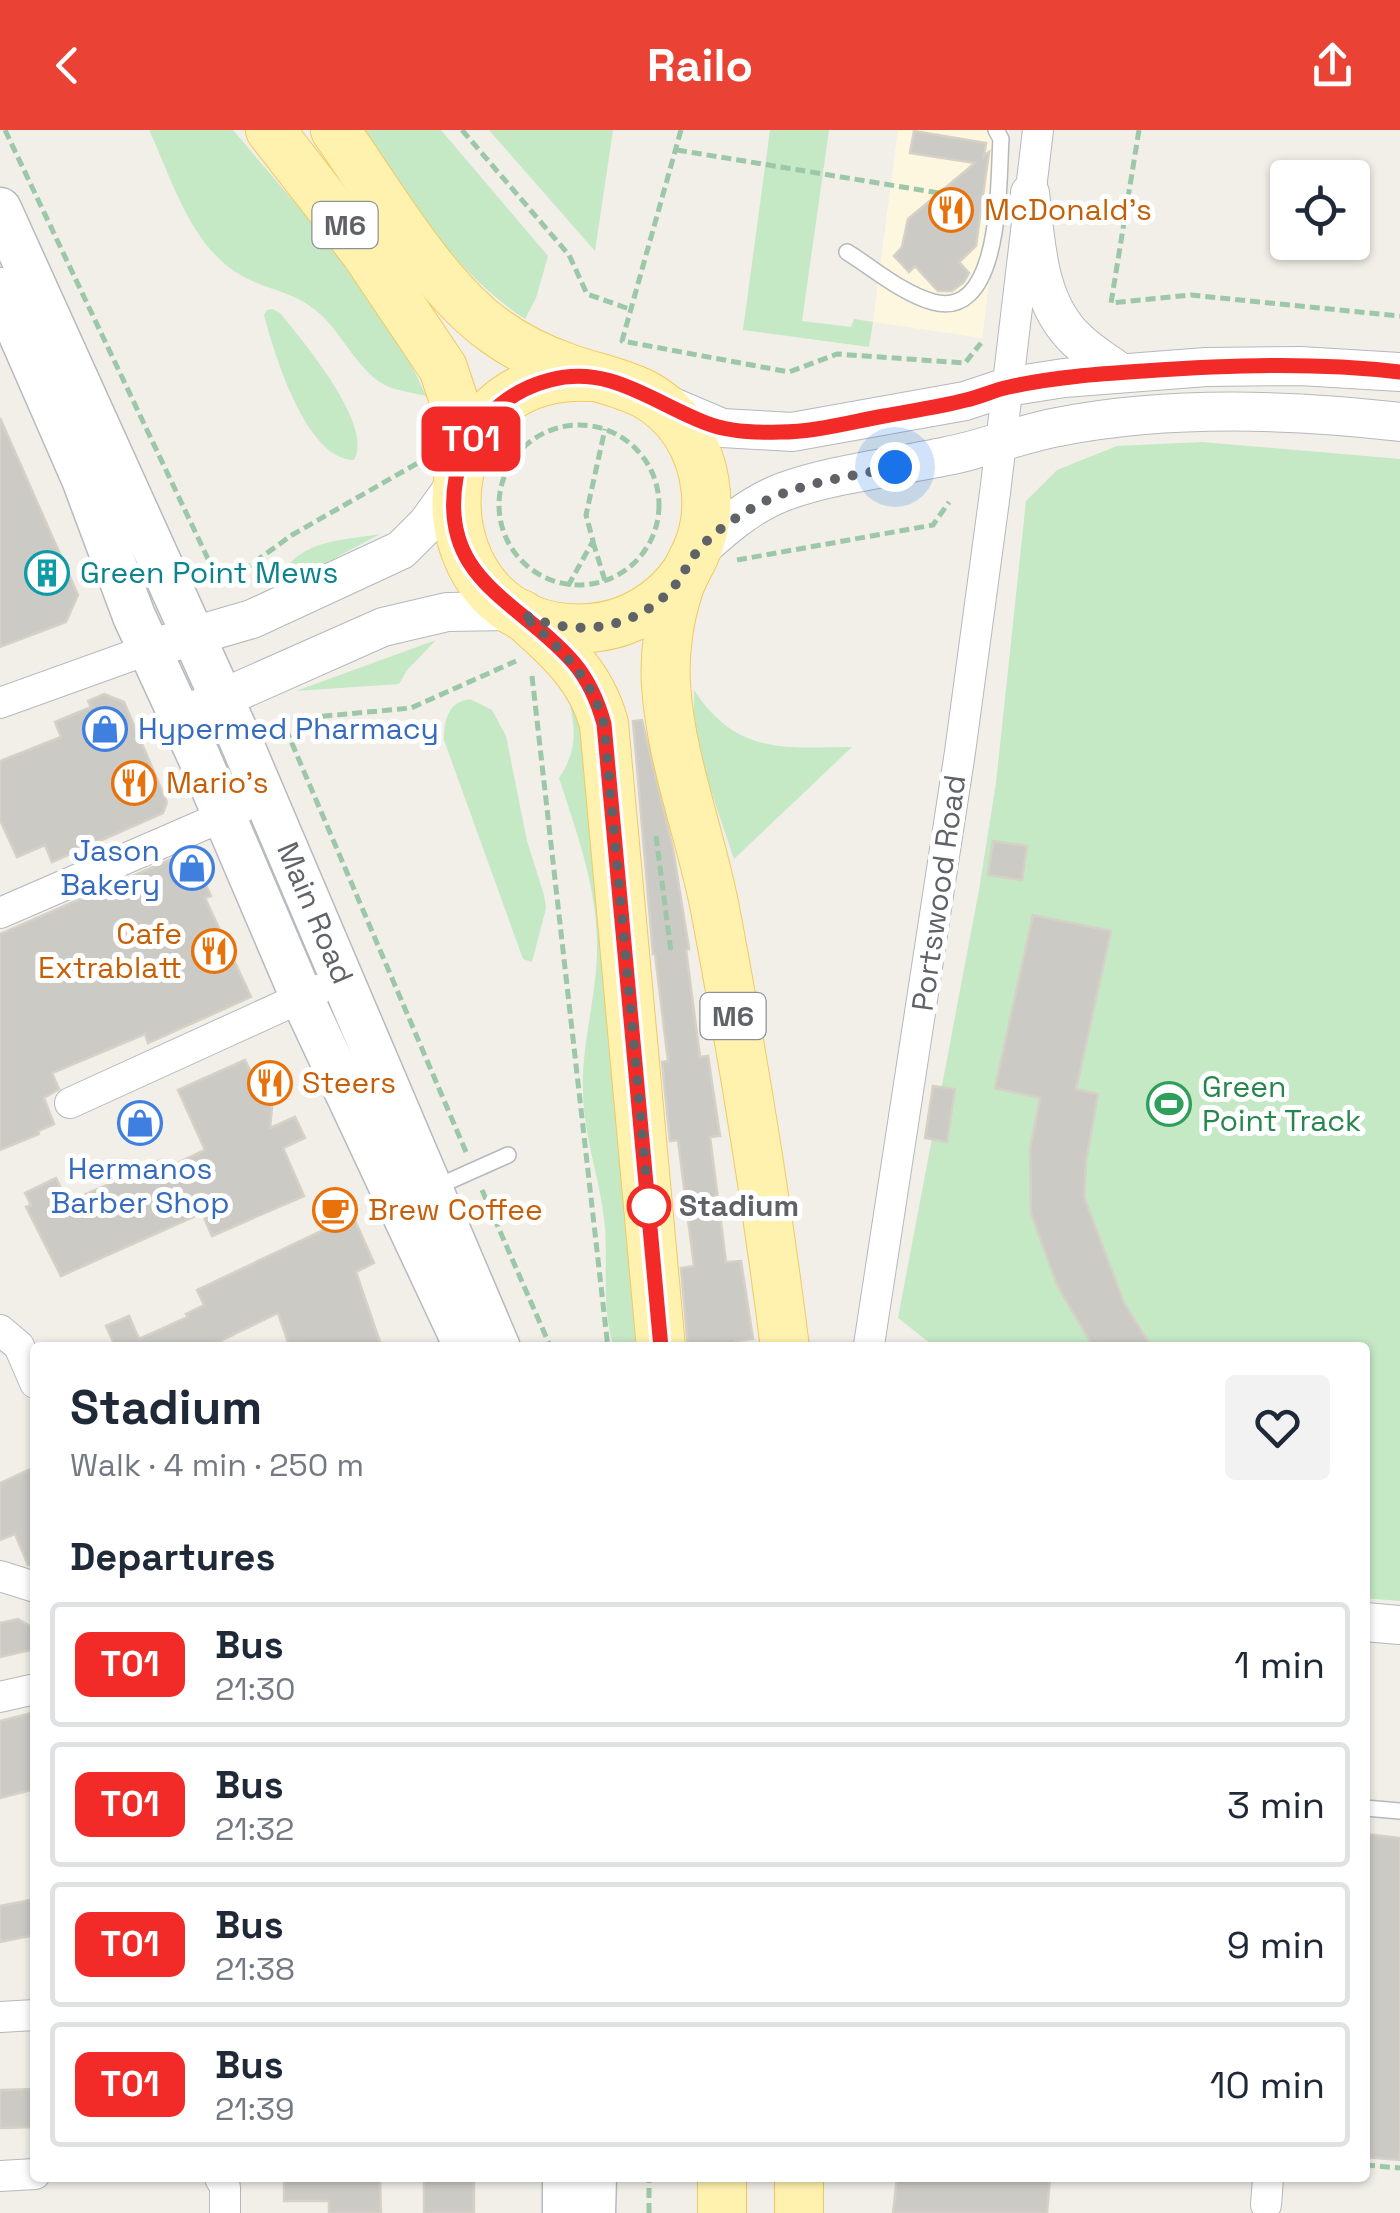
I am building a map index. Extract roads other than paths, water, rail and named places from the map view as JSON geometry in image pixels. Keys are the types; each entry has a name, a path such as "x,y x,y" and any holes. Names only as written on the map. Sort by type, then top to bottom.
{"main road":[{"name":"M6","path":"270,130 365,252 443,368 456,407 448,468 456,521 469,562 488,588 533,619 575,664 599,705 604,724 659,1342"},
{"name":"M6","path":"336,130 435,271 476,317 512,343 556,363 626,384 652,398 684,431 702,470 705,562 677,594 666,654 668,710 716,911 782,1325"},
{"name":"Main Road","path":"0,208 222,698 342,978 415,1197"},
{"name":"Main Road","path":"0,289 83,479 150,650 302,998 415,1197 454,1284 494,1342"},
{"name":"M6","path":"448,468 482,423 517,393 555,378 596,377"},
{"name":"M6","path":"533,619 570,628 610,625 658,602 705,562"},
{"name":"Main Road","path":"454,1284 465,1342"},
{"path":"564,2182 564,2213"},
{"path":"594,2182 594,2213"},
{"path":"722,2182 722,2213"},
{"path":"799,2182 799,2213"}],"street":[{"name":"Portswood Road","path":"869,1342 942,882 1038,130"},
{"path":"1030,193 1040,272 1054,312 1076,340 1121,373"},
{"path":"652,398 722,428 792,432 965,401 1007,387 1121,373 1300,366 1400,372"},
{"path":"705,562 739,516 783,492 1092,422 1198,413 1298,412 1400,422"},
{"path":"0,702 150,650 252,620 400,550 427,524 448,468"},
{"path":"180,716 400,622 448,612 533,619"},
{"path":"0,914 266,798"},
{"path":"70,1103 342,978"},
{"path":"1,1330 19,1346 30,1372"},
{"path":"0,1576 30,1585"},
{"path":"1370,1622 1400,1625"},
{"path":"1370,1647 1400,1650"},
{"path":"0,1697 30,1690"},
{"path":"0,2017 30,2015"},
{"path":"0,2176 30,2174"},
{"path":"222,2182 224,2213"}],"lane":[{"path":"847,252 938,303 950,304 971,292 984,274 992,250 1001,139 996,130"},
{"path":"415,1197 508,1155"},
{"path":"1370,1808 1400,1811"}],"place":[{"name":"McDonald's","path":"951,210"},
{"name":"Green Point Mews","path":"47,573"},
{"name":"Hypermed Pharmacy","path":"105,729"},
{"name":"Mario's","path":"134,783"},
{"name":"Jason Bakery","path":"192,868"},
{"name":"Cafe Extrablatt","path":"214,951"},
{"name":"Steers","path":"270,1083"},
{"name":"Green Point Track","path":"1169,1104"},
{"name":"Hermanos Barber Shop","path":"140,1123"},
{"name":"Stadium","path":"649,1206"},
{"name":"Brew Coffee","path":"335,1210"}]}
